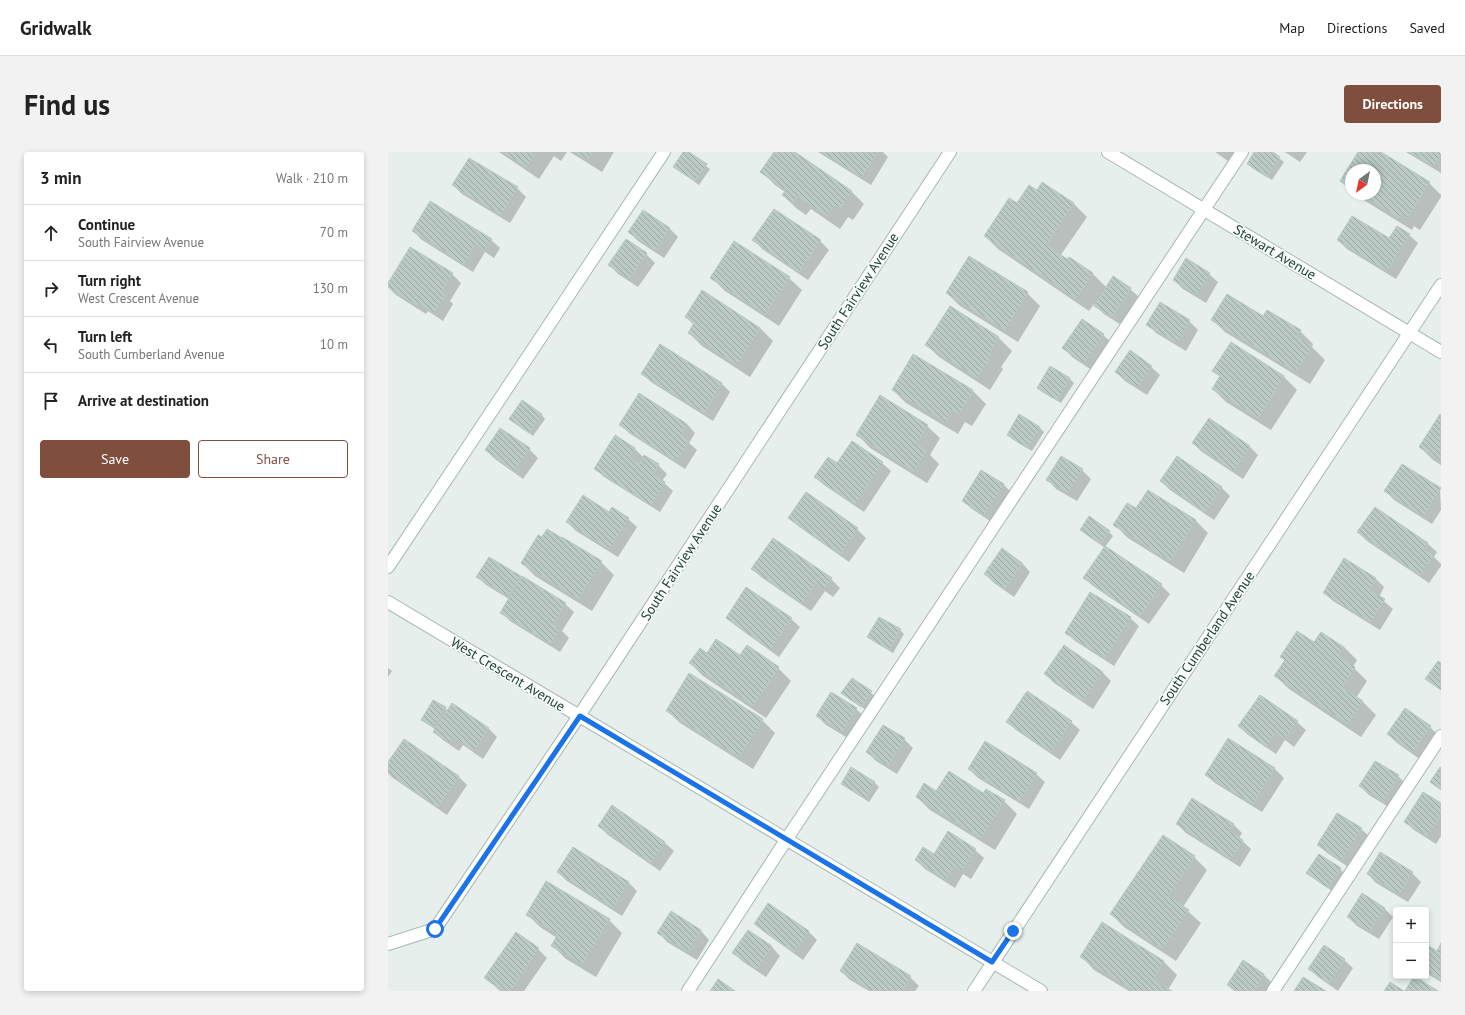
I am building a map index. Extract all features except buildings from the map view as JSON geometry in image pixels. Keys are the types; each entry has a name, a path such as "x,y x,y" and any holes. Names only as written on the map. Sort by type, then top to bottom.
{"street":[{"path":"388,567 664,152"},
{"name":"South Fairview Avenue","path":"388,944 435,929 580,716 950,152"},
{"name":"Stewart Avenue","path":"1108,152 1441,352"},
{"path":"688,991 786,840 1242,152"},
{"name":"South Cumberland Avenue","path":"974,991 1441,285"},
{"name":"West Crescent Avenue","path":"388,602 1041,991"},
{"path":"1273,991 1441,736"}],"route":[{"path":"435,929 580,716 992,962 1013,931"}]}
